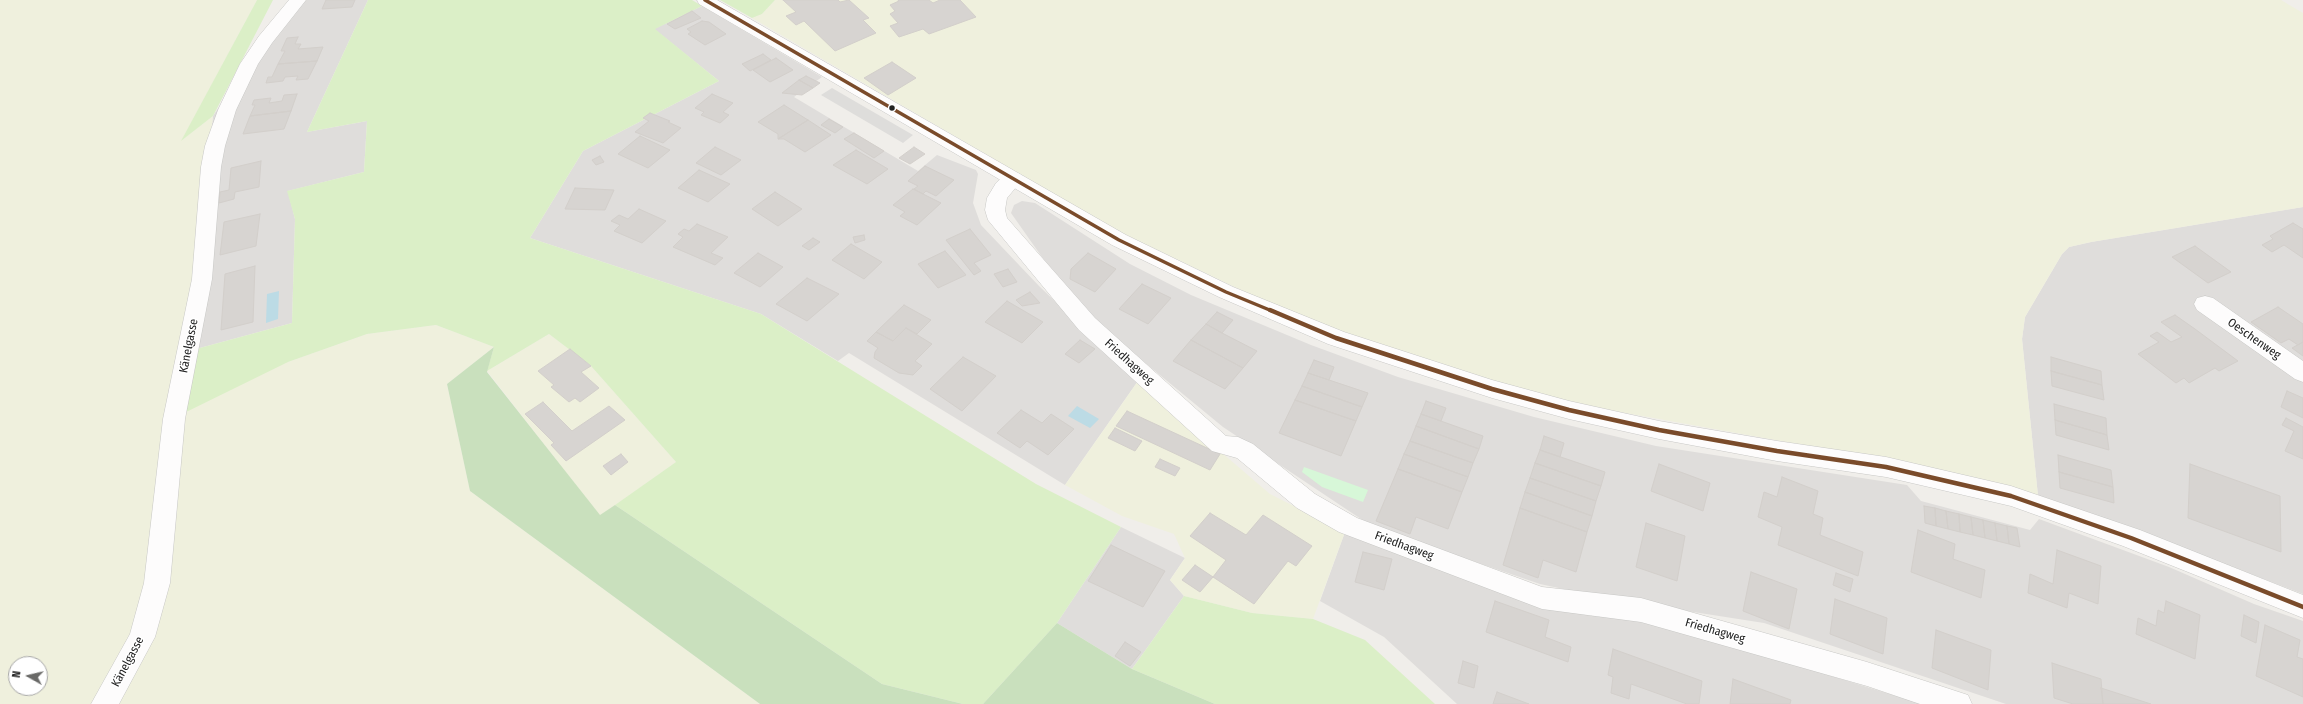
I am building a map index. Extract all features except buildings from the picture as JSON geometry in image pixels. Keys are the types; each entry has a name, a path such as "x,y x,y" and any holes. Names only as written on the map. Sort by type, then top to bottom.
{"street":[{"name":"Känelgasse","path":"105,704 142,637 157,583 174,419 202,279 211,167 216,146 226,110 248,64 265,40 298,0"},
{"path":"705,0 777,40 1106,232 1176,269 1286,318 1387,355 1492,389 1618,421 1777,451 1886,467 2011,496 2131,538 2303,607"},
{"name":"Friedhagweg","path":"1013,179 1003,188 997,198 995,210 998,220 1087,324 1220,444 1245,451 1306,501 1348,525 1542,598 1640,610 1866,674 1958,704"},
{"name":"Oeschenweg","path":"2205,304 2303,373"}],"shaded area":[{"path":"299,0 368,0 307,132 367,121 364,172 288,191 295,219 292,323 185,352 213,116 257,51"},
{"path":"702,6 822,77 794,97 918,171 937,155 976,170 978,174 973,203 981,225 1039,286 1138,381 1065,485 849,353 838,361 761,314 530,238 583,151 719,81 654,29"},
{"path":"832,88 913,135 903,143 821,95"},
{"path":"1022,201 1035,203 1130,264 1191,295 1311,345 1398,377 1534,417 1656,446 1907,485 1921,501 2030,530 2039,519 2169,567 2254,604 2303,621 2303,704 2006,704 1764,623 1610,599 1540,584 1373,527 1223,427 1093,320 1056,277 1011,213 1014,205"},
{"path":"2303,207 2303,594 2178,546 2038,496 2022,339 2025,317 2062,254 2069,247 2091,242"},
{"path":"1121,527 1185,558 1170,580 1184,596 1132,669 1057,623"},
{"path":"1345,532 1544,608 1594,616 1620,617 1718,641 1922,704 1457,704 1384,637 1320,601"}],"green space":[{"path":"0,0 257,0 182,140 213,116 185,352 288,362 367,334 436,325 494,347 447,384 470,491 760,704 0,704"},
{"path":"257,0 273,0 213,116 181,141"},
{"path":"368,0 692,0 702,6 655,29 719,81 583,151 530,238 761,314 1036,484 1121,527 1057,623 983,704 963,704 882,684 615,505 676,462 591,366 549,334 487,371 494,347 436,325 367,334 288,362 178,416 185,352 292,323 295,219 287,191 364,172 367,121 307,132"},
{"path":"720,0 775,0 762,14 752,18"},
{"path":"775,0 2281,0 2303,13 2303,207 2091,242 2069,247 2062,254 2025,317 2022,339 2038,496 1930,468 1576,404 1523,390 1376,345 1266,302 1086,216 994,159 752,18 762,14"},
{"path":"549,334 591,366 676,462 600,516 487,371"},
{"path":"494,347 487,372 600,515 615,505 882,684 963,704 760,704 470,491 447,384"},
{"path":"1138,381 1270,494 1345,532 1313,619 1252,613 1184,596 1170,580 1185,558 1174,534 1122,516 1065,485"},
{"path":"1304,467 1368,490 1363,502 1322,487 1302,472"},
{"path":"1184,596 1252,613 1313,619 1365,640 1435,704 1215,704 1132,669"},
{"path":"1057,623 1132,669 1215,704 983,704"}],"water":[{"path":"279,291 278,319 266,323 267,294"},
{"path":"1077,406 1099,419 1090,428 1068,416"}],"transit line":[{"path":"705,0 1119,240 1226,292 1336,338 1492,389 1569,410 1659,430 1777,451 1886,467 2011,496 2131,538 2303,607"}]}
